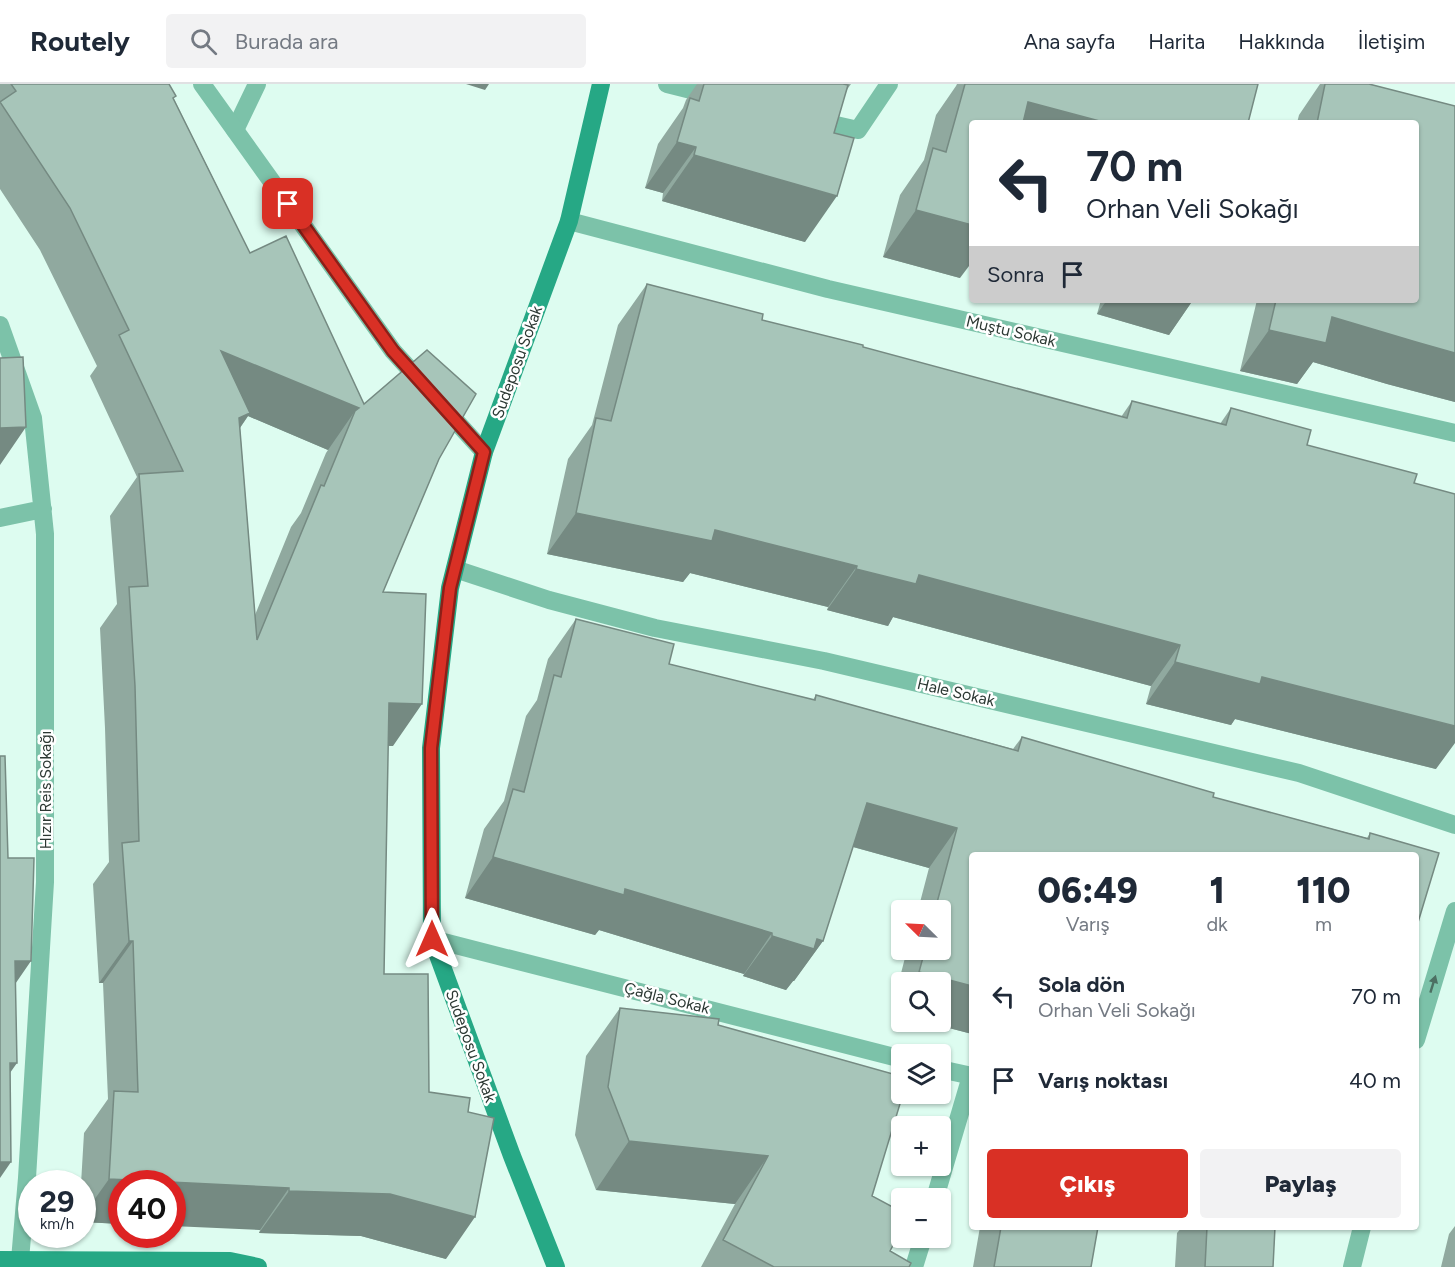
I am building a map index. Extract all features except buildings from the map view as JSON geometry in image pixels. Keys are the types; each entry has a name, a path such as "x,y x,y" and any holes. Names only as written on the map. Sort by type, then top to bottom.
{"street":[{"path":"202,84 393,351 484,452"},
{"path":"235,130 257,84"},
{"name":"Sudeposu Sokak","path":"556,1267 512,1156 432,939 431,748 450,588 484,452 569,221 601,84"},
{"path":"667,84 734,100"},
{"path":"801,117 858,130 889,84"},
{"name":"Muştu Sokak","path":"569,221 828,289 1455,434"},
{"name":"Hızır Reis Sokağı","path":"0,325 33,418 45,534 45,882 20,1260"},
{"path":"0,519 43,508"},
{"name":"Hale Sokak","path":"455,569 549,600 655,628 824,661 1299,773 1455,825"},
{"path":"1419,1030 1455,911"},
{"name":"Çağla Sokak","path":"432,939 891,1056"},
{"path":"951,1071 969,1075"},
{"path":"938,1188 969,1086"},
{"path":"1352,1267 1361,1230"},
{"path":"914,1267 920,1248"},
{"path":"0,1260 230,1261 258,1267"}],"route":[{"path":"288,204 393,351 484,452 450,588 431,748 432,939"}]}
